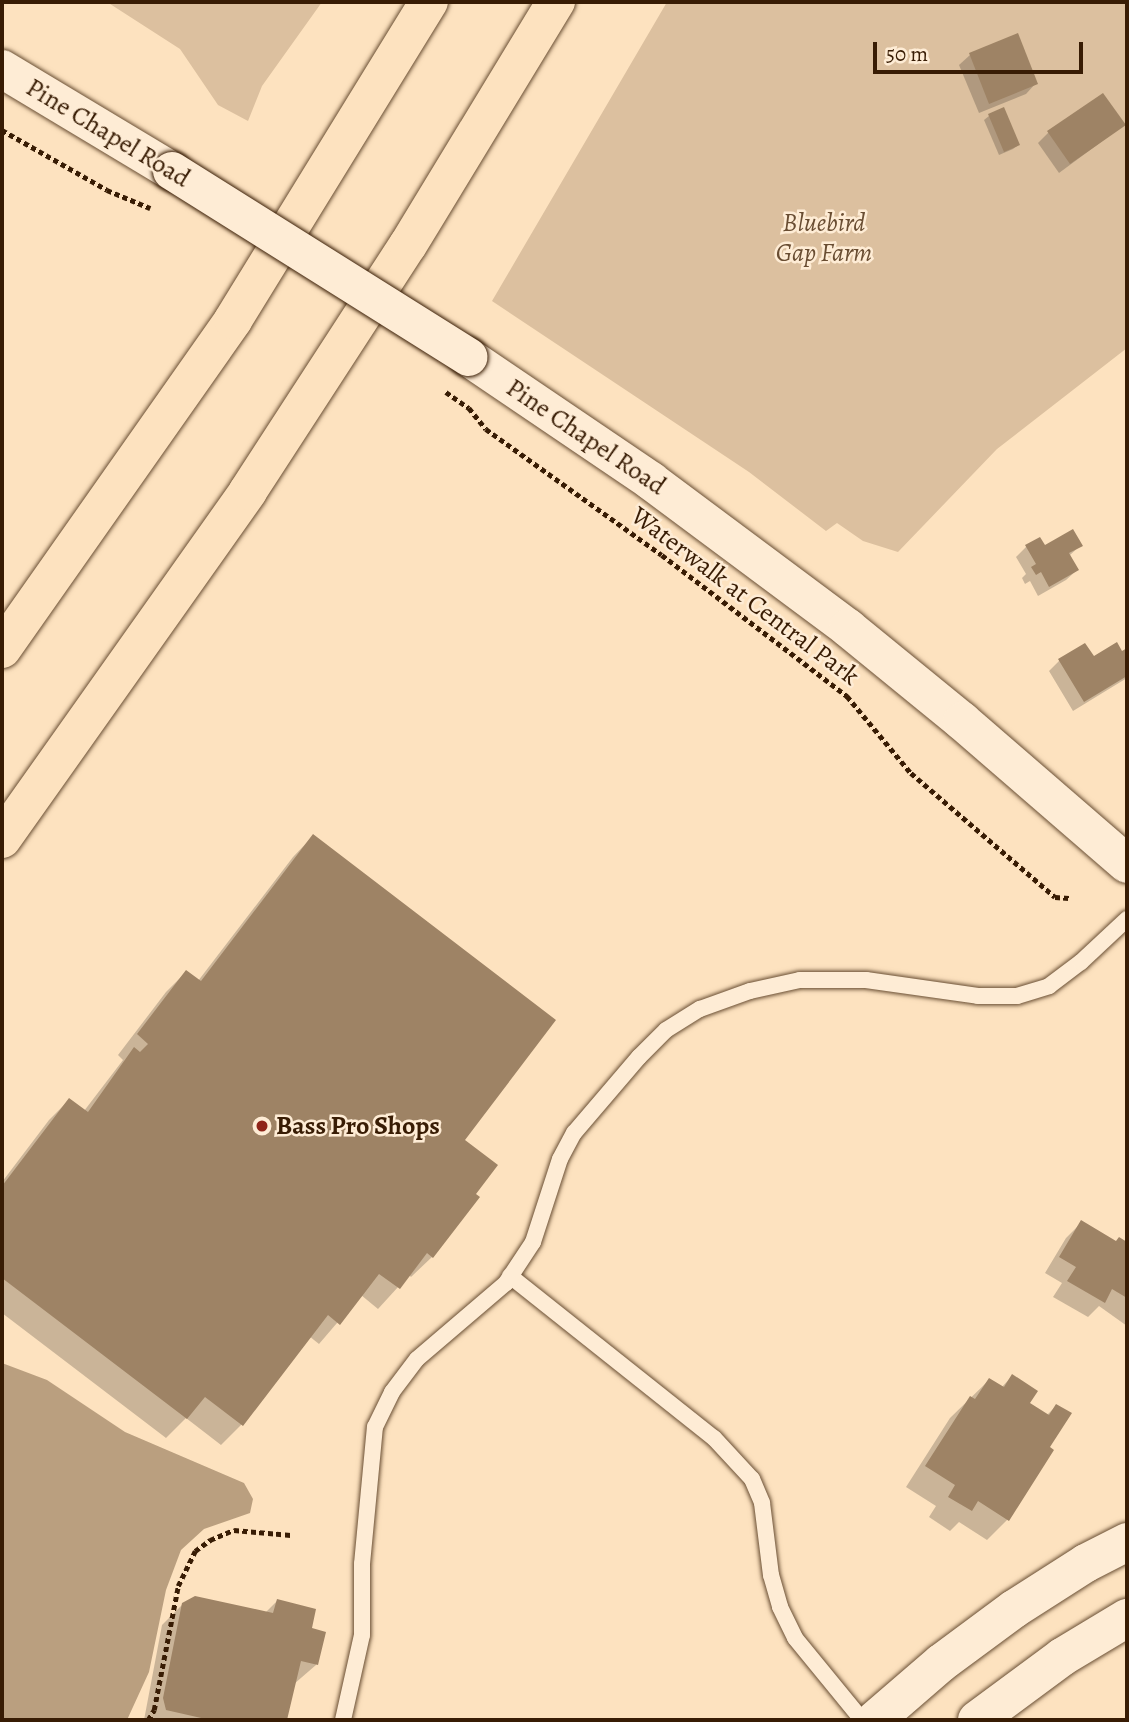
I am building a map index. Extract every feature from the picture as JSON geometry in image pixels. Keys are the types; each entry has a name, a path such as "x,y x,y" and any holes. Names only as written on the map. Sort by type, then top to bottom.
{"highway":[{"path":"2,649 233,320 429,2"},
{"path":"2,839 248,491 415,234 556,2"}],"street":[{"name":"Pine Chapel Road","path":"2,69 172,171 468,357 651,481 848,628 962,721 1127,864"},
{"path":"875,1720 941,1664 1014,1609 1086,1563 1127,1542"},
{"path":"977,1720 1062,1657 1127,1618"}],"lane":[{"path":"343,1720 362,1635 362,1564 375,1427 392,1392 417,1359 479,1309 510,1276 533,1242 560,1158 574,1133 642,1053 666,1030 700,1009 750,991 800,980 866,980 978,996 1017,996 1049,986 1081,962 1127,919"},
{"path":"510,1276 714,1438 752,1479 762,1503 771,1575 780,1607 795,1638 862,1720"}],"path":[{"path":"2,130 107,190 150,208"},
{"name":"Waterwalk at Central Park","path":"446,392 469,408 486,429 662,555 847,696 911,773 1055,897 1069,898"},
{"path":"148,1720 154,1710 178,1586 195,1551 210,1540 234,1530 291,1535"}],"green space":[{"path":"107,2 322,2 262,86 248,121 218,105 180,49"},
{"name":"Bluebird Gap Farm","path":"667,2 1127,2 1127,348 997,449 898,552 863,541 837,523 826,531 749,472 492,301"}],"shaded area":[{"path":"2,1363 47,1380 125,1432 244,1483 253,1499 250,1513 204,1529 181,1550 166,1590 149,1672 127,1720 2,1720"}],"building":[{"path":"1018,33 1038,84 989,104 969,53"},
{"path":"1103,93 1126,125 1070,164 1047,131"},
{"path":"1004,107 1020,145 1004,152 988,114"},
{"path":"1073,529 1083,546 1069,553 1079,570 1049,587 1041,572 1036,575 1031,567 1036,564 1025,545 1040,537 1045,545"},
{"path":"1117,642 1122,651 1127,648 1127,676 1084,702 1058,659 1085,643 1094,656"},
{"name":"Bass Pro Shops","path":"313,834 556,1020 465,1140 498,1165 476,1194 480,1197 433,1258 427,1253 400,1289 379,1274 340,1325 328,1315 243,1426 205,1397 187,1419 2,1278 2,1186 69,1098 88,1112 134,1047 140,1052 148,1044 137,1034 186,970 201,981"},
{"path":"1081,1220 1116,1241 1119,1237 1127,1242 1127,1298 1112,1289 1105,1303 1067,1281 1076,1267 1059,1257"},
{"path":"1012,1374 1038,1391 1030,1403 1049,1415 1056,1404 1072,1413 1050,1447 1054,1450 1009,1521 978,1501 972,1511 948,1497 955,1485 925,1466 970,1396 975,1399 989,1378 1004,1387"},
{"path":"195,1596 273,1613 277,1599 316,1609 312,1628 326,1632 318,1665 301,1661 287,1720 210,1720 166,1710 163,1698 182,1603"}],"place":[{"name":"Bass Pro Shops","path":"262,1126"}]}
